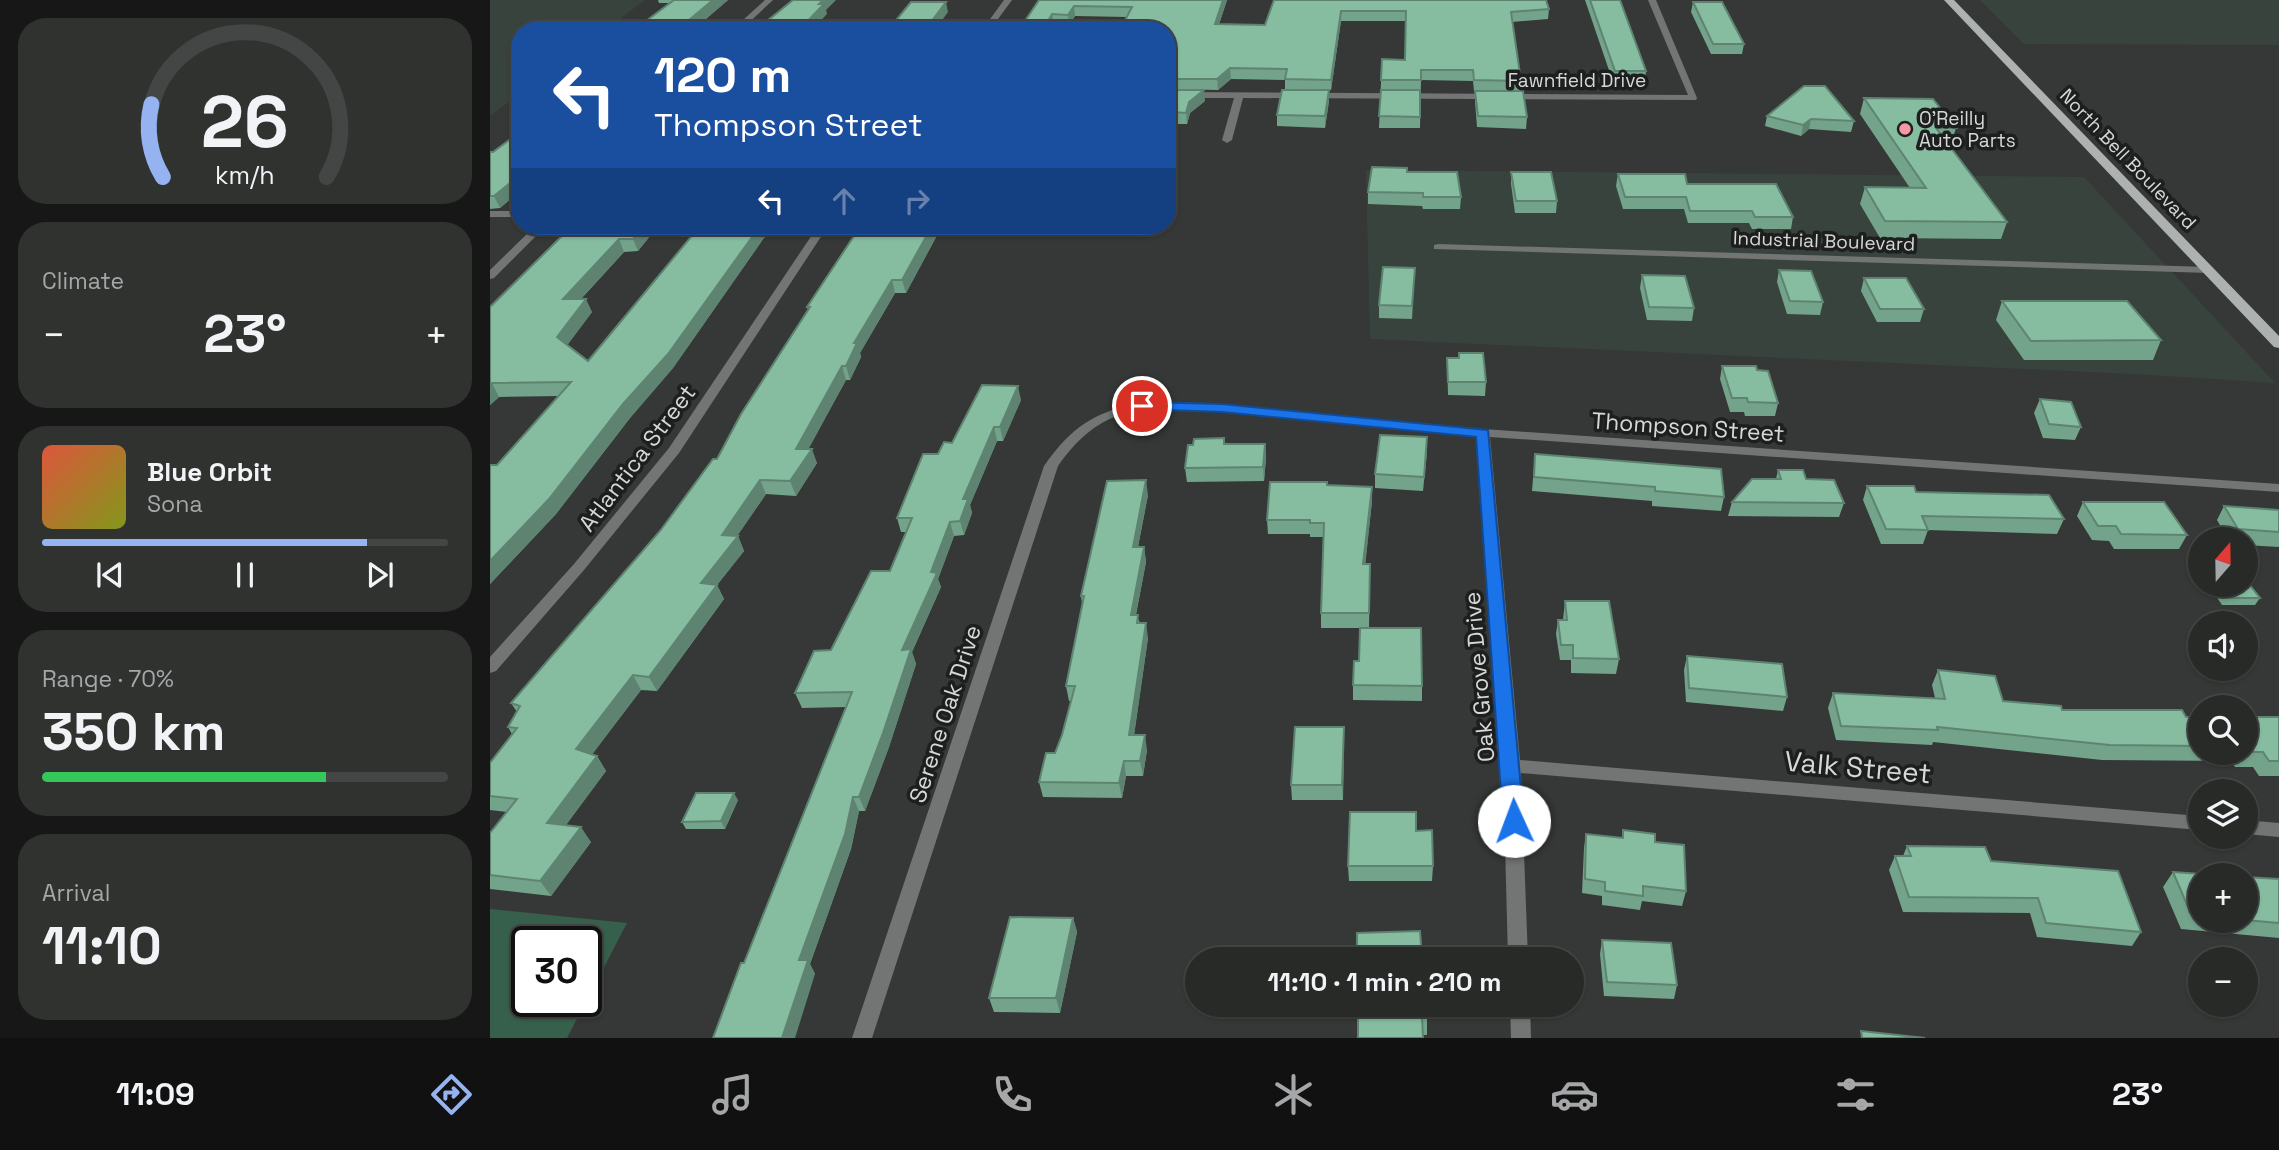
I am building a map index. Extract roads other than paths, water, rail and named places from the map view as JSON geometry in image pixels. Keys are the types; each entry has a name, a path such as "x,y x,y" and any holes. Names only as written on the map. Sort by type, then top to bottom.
{"main road":[{"name":"North Bell Boulevard","path":"1949,0 2279,344"}],"street":[{"path":"746,21 769,0"},
{"path":"993,21 1008,0"},
{"name":"Fawnfield Drive","path":"1176,95 1693,98 1652,0"},
{"path":"1227,140 1239,96"},
{"path":"490,214 511,214"},
{"path":"490,276 532,235"},
{"name":"Atlantica Street","path":"490,667 579,566 674,450 817,235"},
{"name":"Industrial Boulevard","path":"1438,247 2209,270"},
{"name":"Thompson Street","path":"1097,421 1142,406 1206,407 1483,433 2279,488"},
{"name":"Serene Oak Drive","path":"862,1038 1051,466 1070,440 1097,421"},
{"name":"Oak Grove Drive","path":"1483,433 1512,766 1518,947"},
{"name":"Valk Street","path":"1512,766 2188,822"},
{"path":"2258,828 2279,830"},
{"path":"1520,1017 1521,1038"}],"place":[{"name":"O'Reilly Auto Parts","path":"1905,129"}]}
